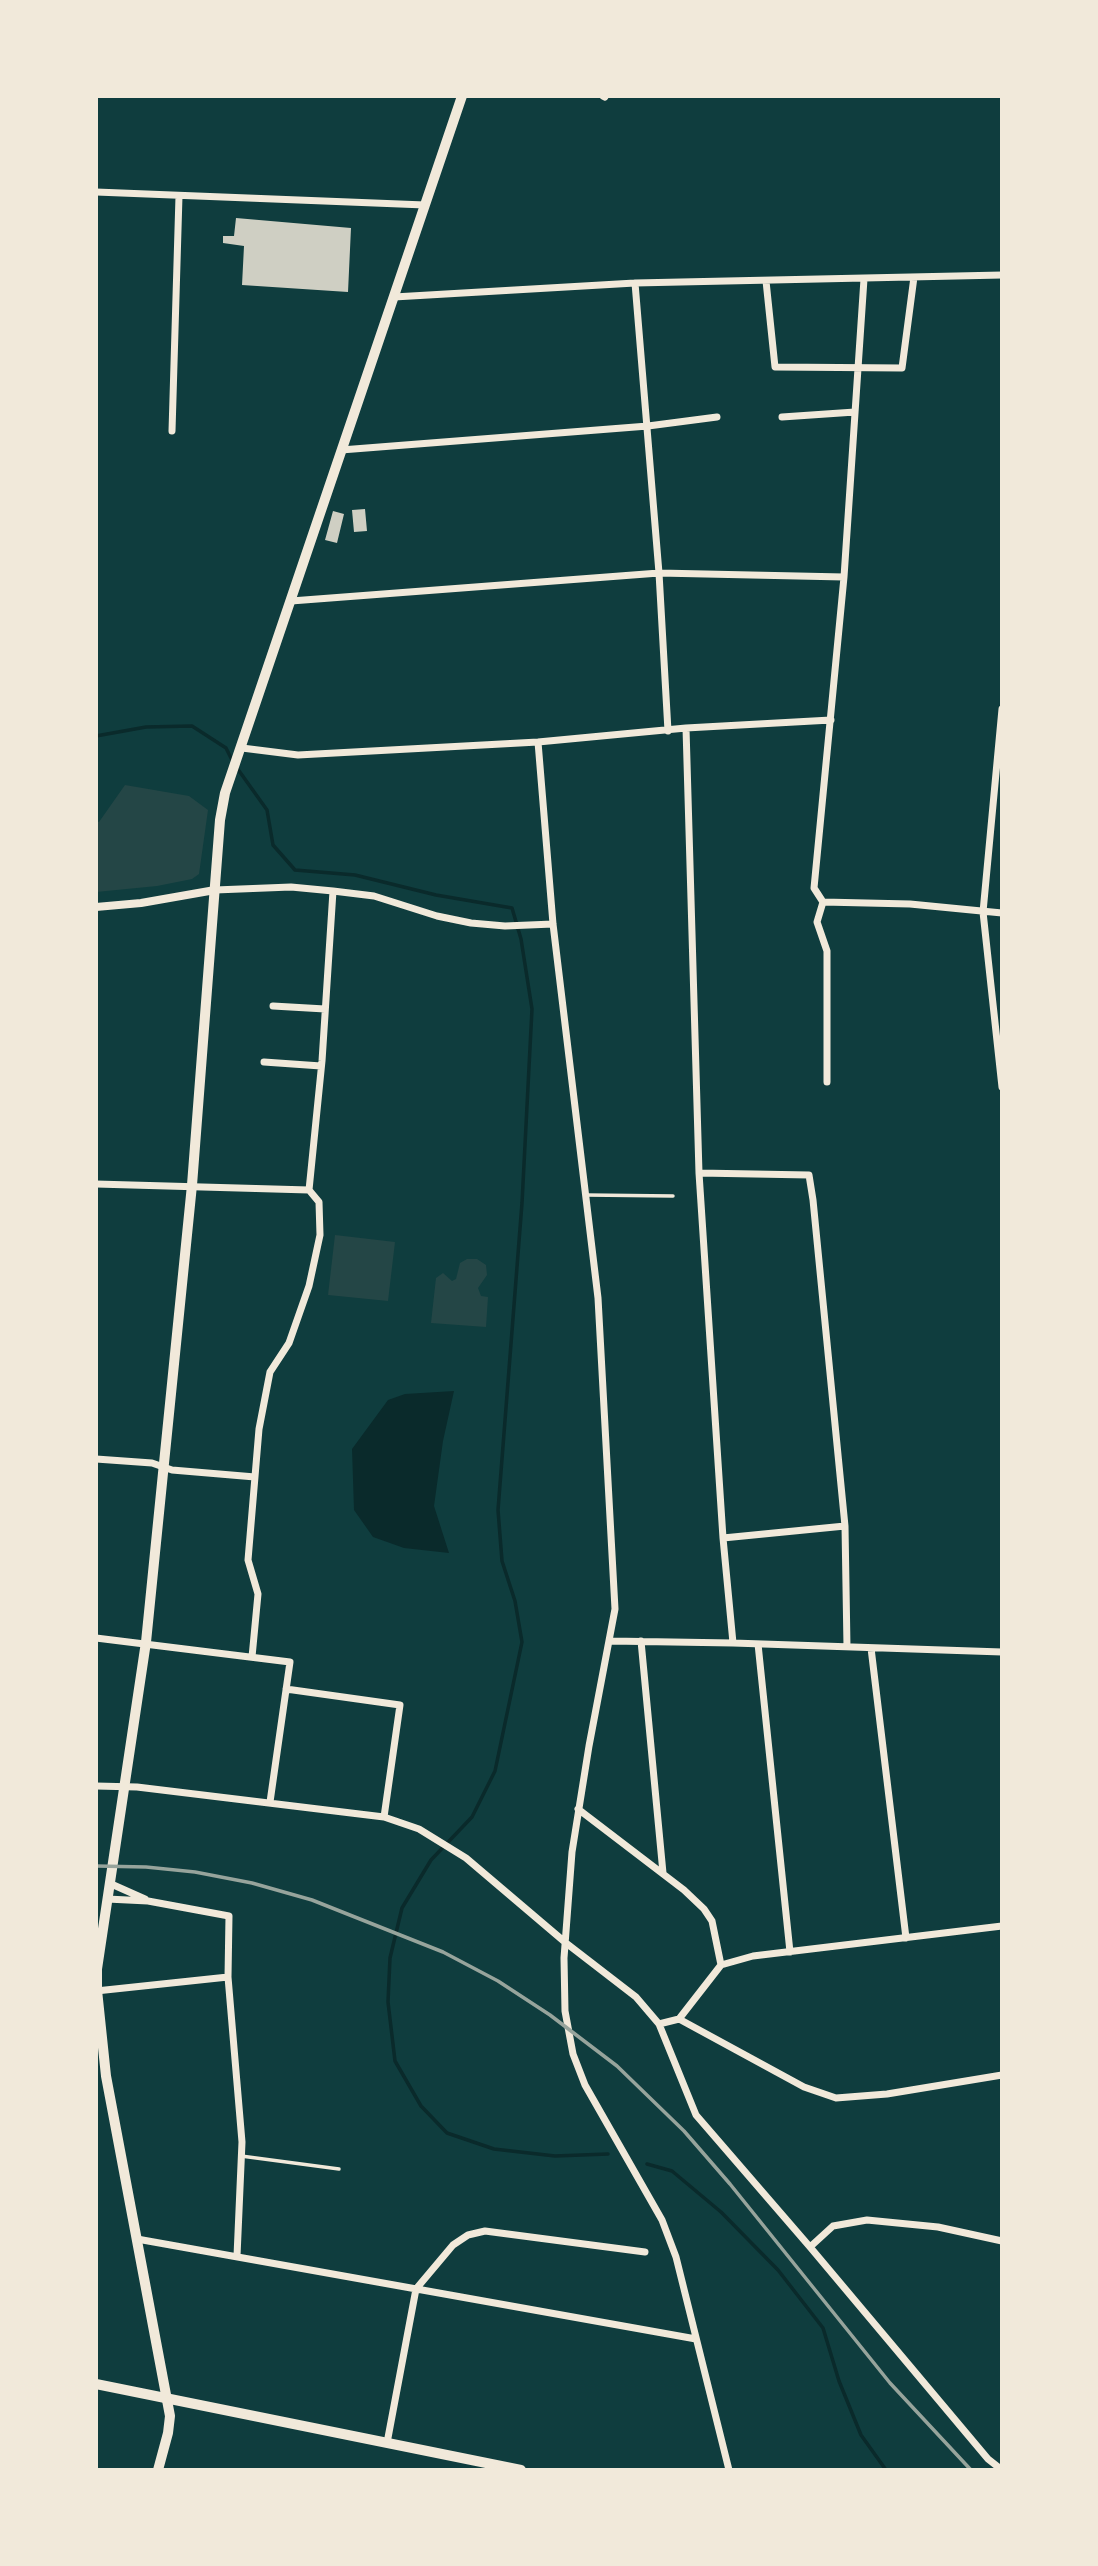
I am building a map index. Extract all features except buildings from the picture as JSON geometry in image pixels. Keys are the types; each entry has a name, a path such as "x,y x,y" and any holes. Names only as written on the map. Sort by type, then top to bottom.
{"main road":[{"path":"158,2470 168,2434 167,2399 106,2076 97,1969 146,1642 191,1185 220,820 341,450 462,96"},
{"path":"96,2384 521,2470"}],"street":[{"path":"96,192 425,205"},
{"path":"172,431 179,195"},
{"path":"394,297 635,283 1002,275"},
{"path":"766,281 775,367 902,368 914,276"},
{"path":"827,1082 827,951 817,922 823,902 814,888 845,577 864,279"},
{"path":"635,283 659,573 668,731"},
{"path":"782,417 855,412"},
{"path":"341,450 648,426 716,417"},
{"path":"291,601 659,573 845,577"},
{"path":"1002,709 983,912 1002,1087"},
{"path":"241,753 298,755 538,742 668,731 686,727 831,720"},
{"path":"686,727 699,1173 723,1538 733,1643"},
{"path":"538,742 553,924 598,1297 615,1609 578,1809 565,1943 565,2011 577,2065 594,2104 662,2220 677,2257 729,2470"},
{"path":"96,907 182,898 215,890 291,887 374,896 437,916 471,923 505,926 553,924"},
{"path":"252,1657 258,1594 248,1560 259,1429 270,1372 289,1343 309,1286 320,1235 319,1202 309,1190 333,891"},
{"path":"823,902 910,904 1002,913"},
{"path":"273,1006 325,1009"},
{"path":"264,1062 321,1066"},
{"path":"699,1173 808,1175 813,1200 845,1526 847,1647"},
{"path":"96,1184 309,1190"},
{"path":"96,1459 152,1463 172,1470 255,1477"},
{"path":"723,1538 845,1526"},
{"path":"96,1638 146,1642 290,1662 270,1802"},
{"path":"611,1641 1002,1652"},
{"path":"641,1641 663,1873"},
{"path":"758,1644 790,1952"},
{"path":"871,1648 906,1938"},
{"path":"286,1689 400,1705 384,1817"},
{"path":"96,1786 125,1786 384,1817 419,1829 466,1858 565,1943 636,1997 659,2024 695,2115 988,2459 1002,2470"},
{"path":"578,1809 663,1873 704,1909 712,1921 721,1965"},
{"path":"109,1883 148,1901"},
{"path":"107,1899 148,1901 229,1916 228,1977 241,2156 237,2256"},
{"path":"679,2020 721,1965 753,1956 1002,1926"},
{"path":"97,1990 228,1977"},
{"path":"659,2024 679,2020 804,2087 836,2098 887,2094 1002,2076"},
{"path":"810,2247 833,2226 867,2220 938,2227 1002,2241"},
{"path":"387,2443 416,2289 453,2245 468,2235 485,2231 645,2252"},
{"path":"136,2239 696,2339"}],"lane":[{"path":"586,1195 673,1196"},
{"path":"241,2156 339,2169"}],"shaded area":[{"path":"125,785 189,796 208,810 199,874 192,879 157,886 96,892 96,821 99,822"},
{"path":"335,1235 395,1242 388,1301 328,1295"},
{"path":"467,1259 477,1259 486,1265 487,1275 478,1288 481,1296 488,1297 486,1327 431,1323 436,1278 443,1273 452,1281 456,1279 460,1263"},
{"path":"454,1391 443,1441 434,1506 449,1553 404,1548 373,1537 354,1510 352,1449 388,1400 405,1394"}],"waterway":[{"path":"96,736 146,727 192,726 226,748 233,762"},
{"path":"237,768 267,810 273,845 295,870 355,875 436,895 512,908 521,939 532,1009 522,1203 498,1510 502,1561 515,1601 522,1642 495,1771 472,1817 431,1860 402,1908 390,1958 388,2002 395,2061 421,2106 447,2133 494,2149 555,2156 608,2154"},
{"path":"647,2164 672,2171 721,2212 778,2270 823,2328 839,2381 861,2435 886,2470"}],"railway":[{"path":"96,1866 195,1872 252,1883 312,1900 443,1952 498,1981 550,2015 617,2066 684,2131 890,2383 971,2470"}]}
